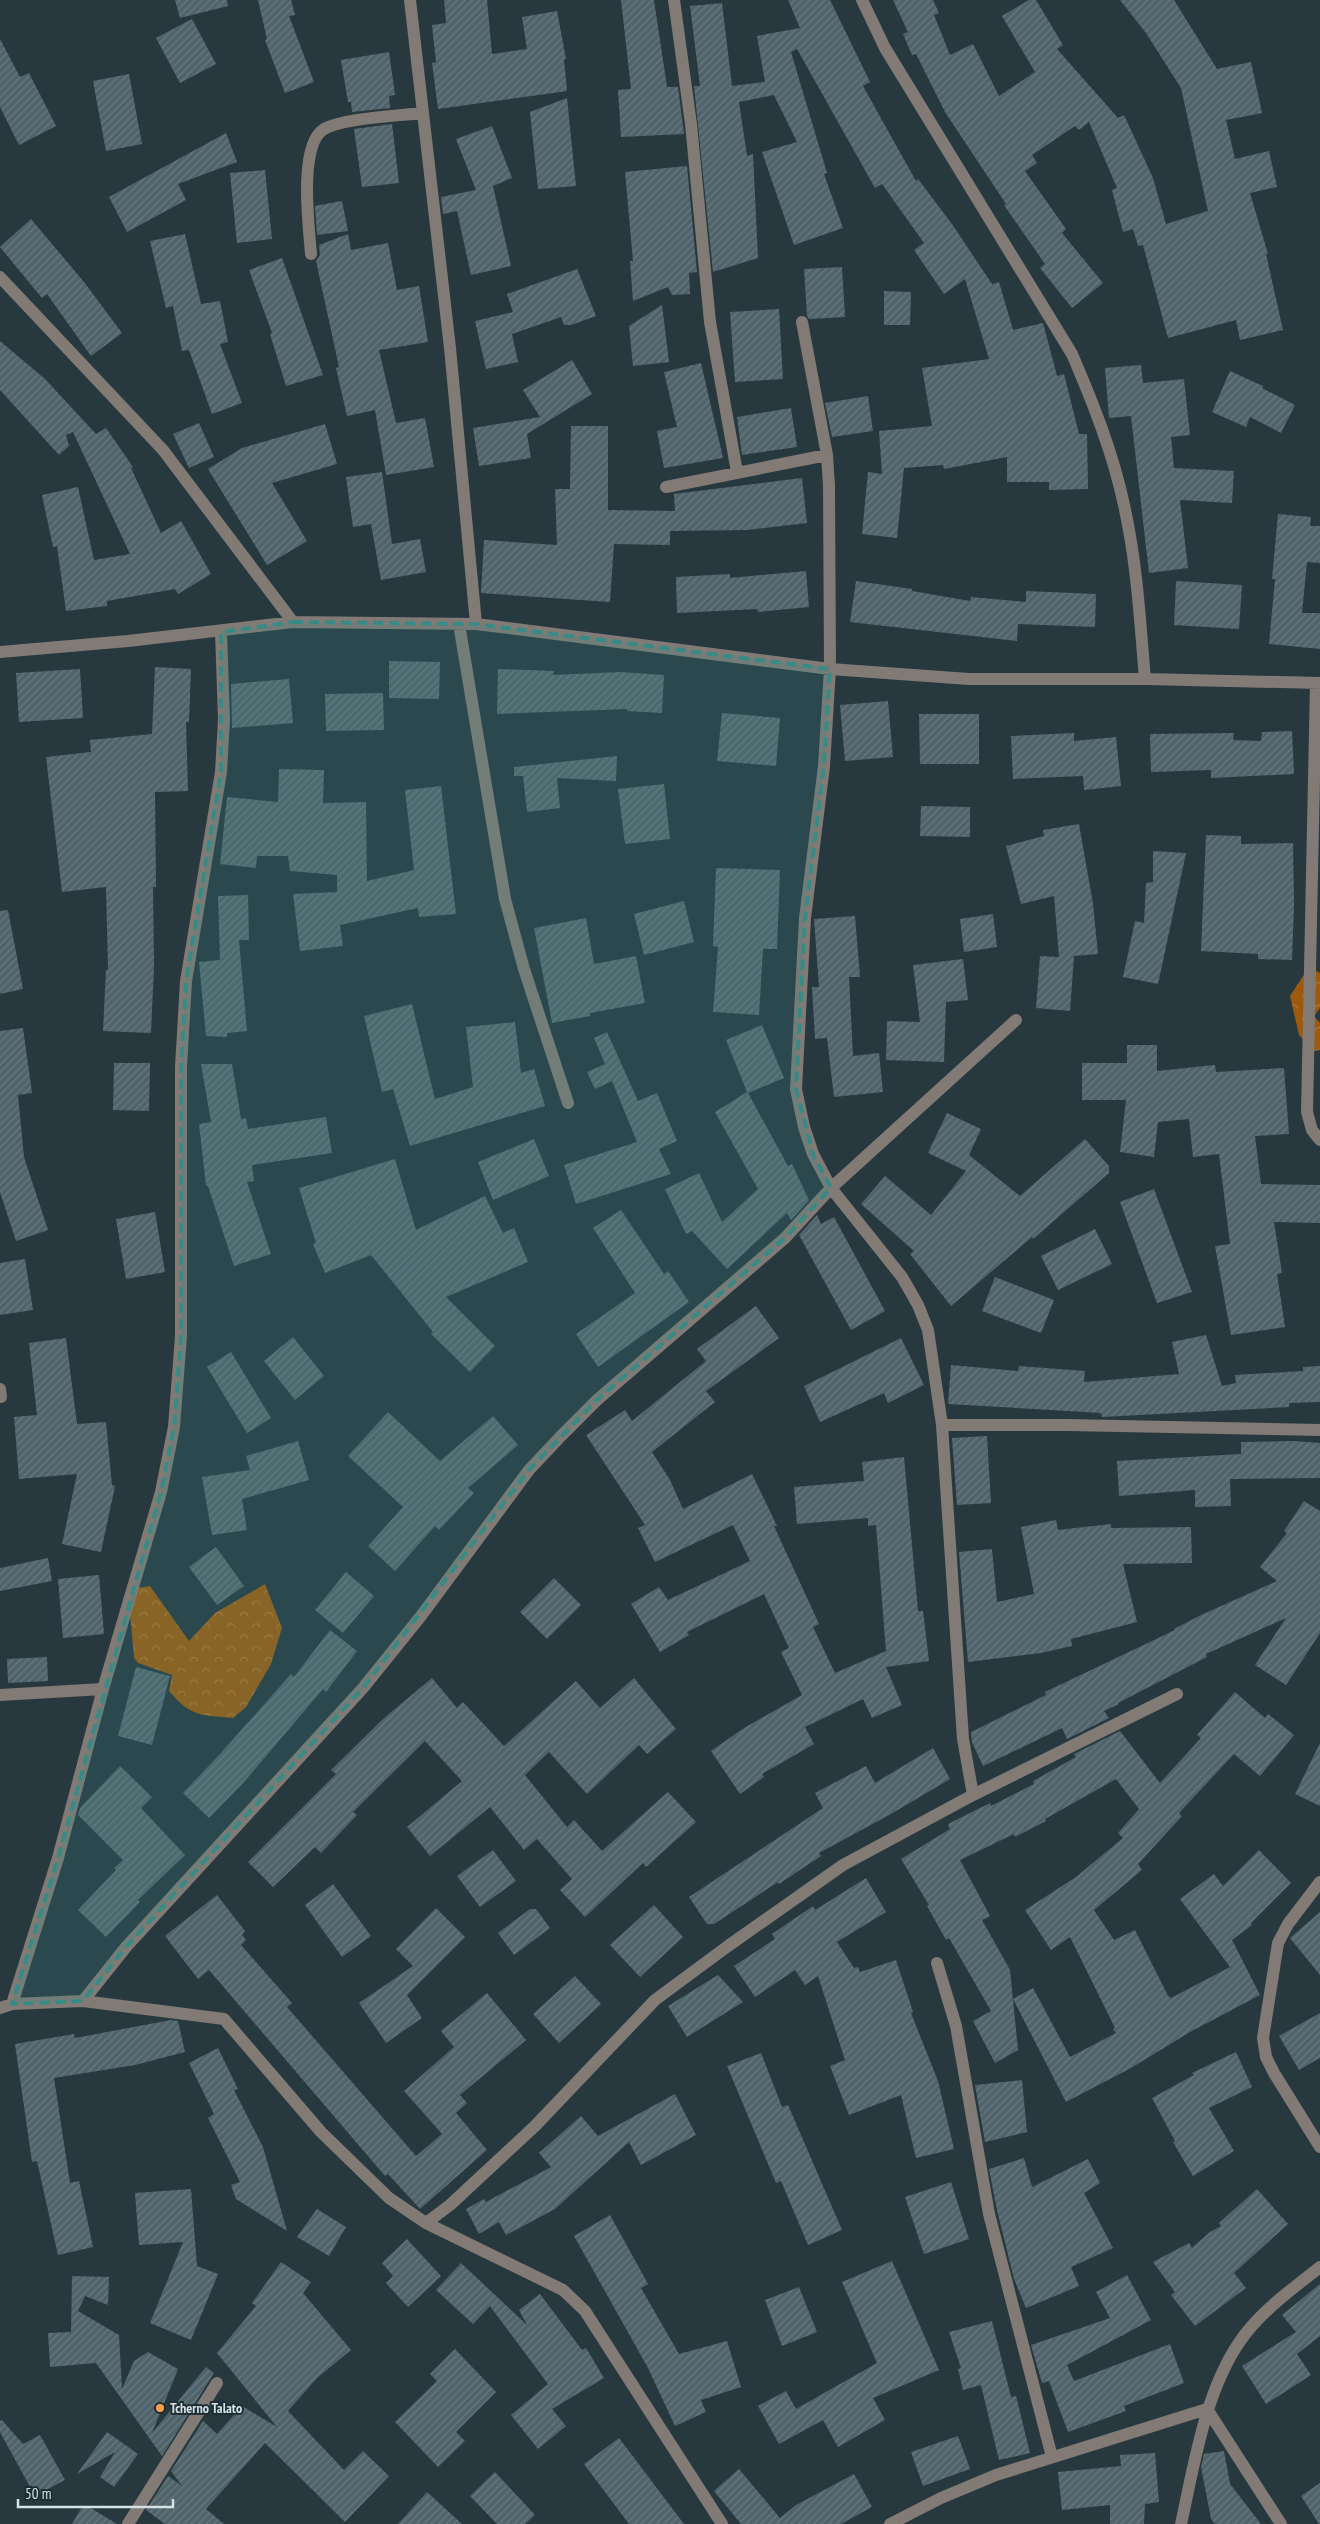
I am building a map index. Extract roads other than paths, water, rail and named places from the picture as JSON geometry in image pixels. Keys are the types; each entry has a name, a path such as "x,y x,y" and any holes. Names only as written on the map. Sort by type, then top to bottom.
{"street":[{"path":"410,0 421,114 450,348 476,624"},
{"path":"674,0 690,124 710,322 737,472"},
{"path":"862,0 885,48 1072,354 1095,406 1111,455 1129,533 1145,680"},
{"path":"311,254 306,193 310,152 322,130 338,124 421,114"},
{"path":"0,277 163,450 294,622"},
{"path":"802,322 826,455 829,486 830,669 824,766 805,918 796,1089 804,1127 813,1154 831,1188 902,1277 918,1305 928,1330 942,1425 963,1739 973,1795"},
{"path":"666,487 826,455"},
{"path":"0,652 221,632 294,622 476,624 830,669 969,679 1318,683 1307,1112 1312,1130 1320,1140"},
{"path":"459,624 505,898 524,969 568,1103"},
{"path":"221,632 224,720 222,772 189,963 181,1067 181,1336 174,1427 161,1492 103,1689 58,1858 6,2006 83,2001 224,2019 321,2132 389,2198 426,2223 563,2290 585,2311 722,2524"},
{"path":"83,2001 126,1947 363,1688 421,1616 529,1470 597,1400 785,1238 831,1188 1016,1020"},
{"path":"942,1425 1068,1424 1320,1430"},
{"path":"0,1695 103,1689"},
{"path":"426,2223 450,2205 536,2126 655,2000 844,1865 973,1795 1177,1694"},
{"path":"1320,1882 1288,1924 1278,1943 1263,2038 1266,2057 1274,2073 1320,2147"},
{"path":"937,1963 956,2026 989,2214 1052,2457"},
{"path":"1181,2524 1208,2409 1227,2364 1250,2328 1320,2267"},
{"path":"128,2524 217,2383"},
{"path":"890,2524 978,2483 1052,2457 1208,2409"},
{"path":"1208,2409 1281,2524"}],"place":[{"name":"Tcherno Talato","path":"160,2408"}]}
